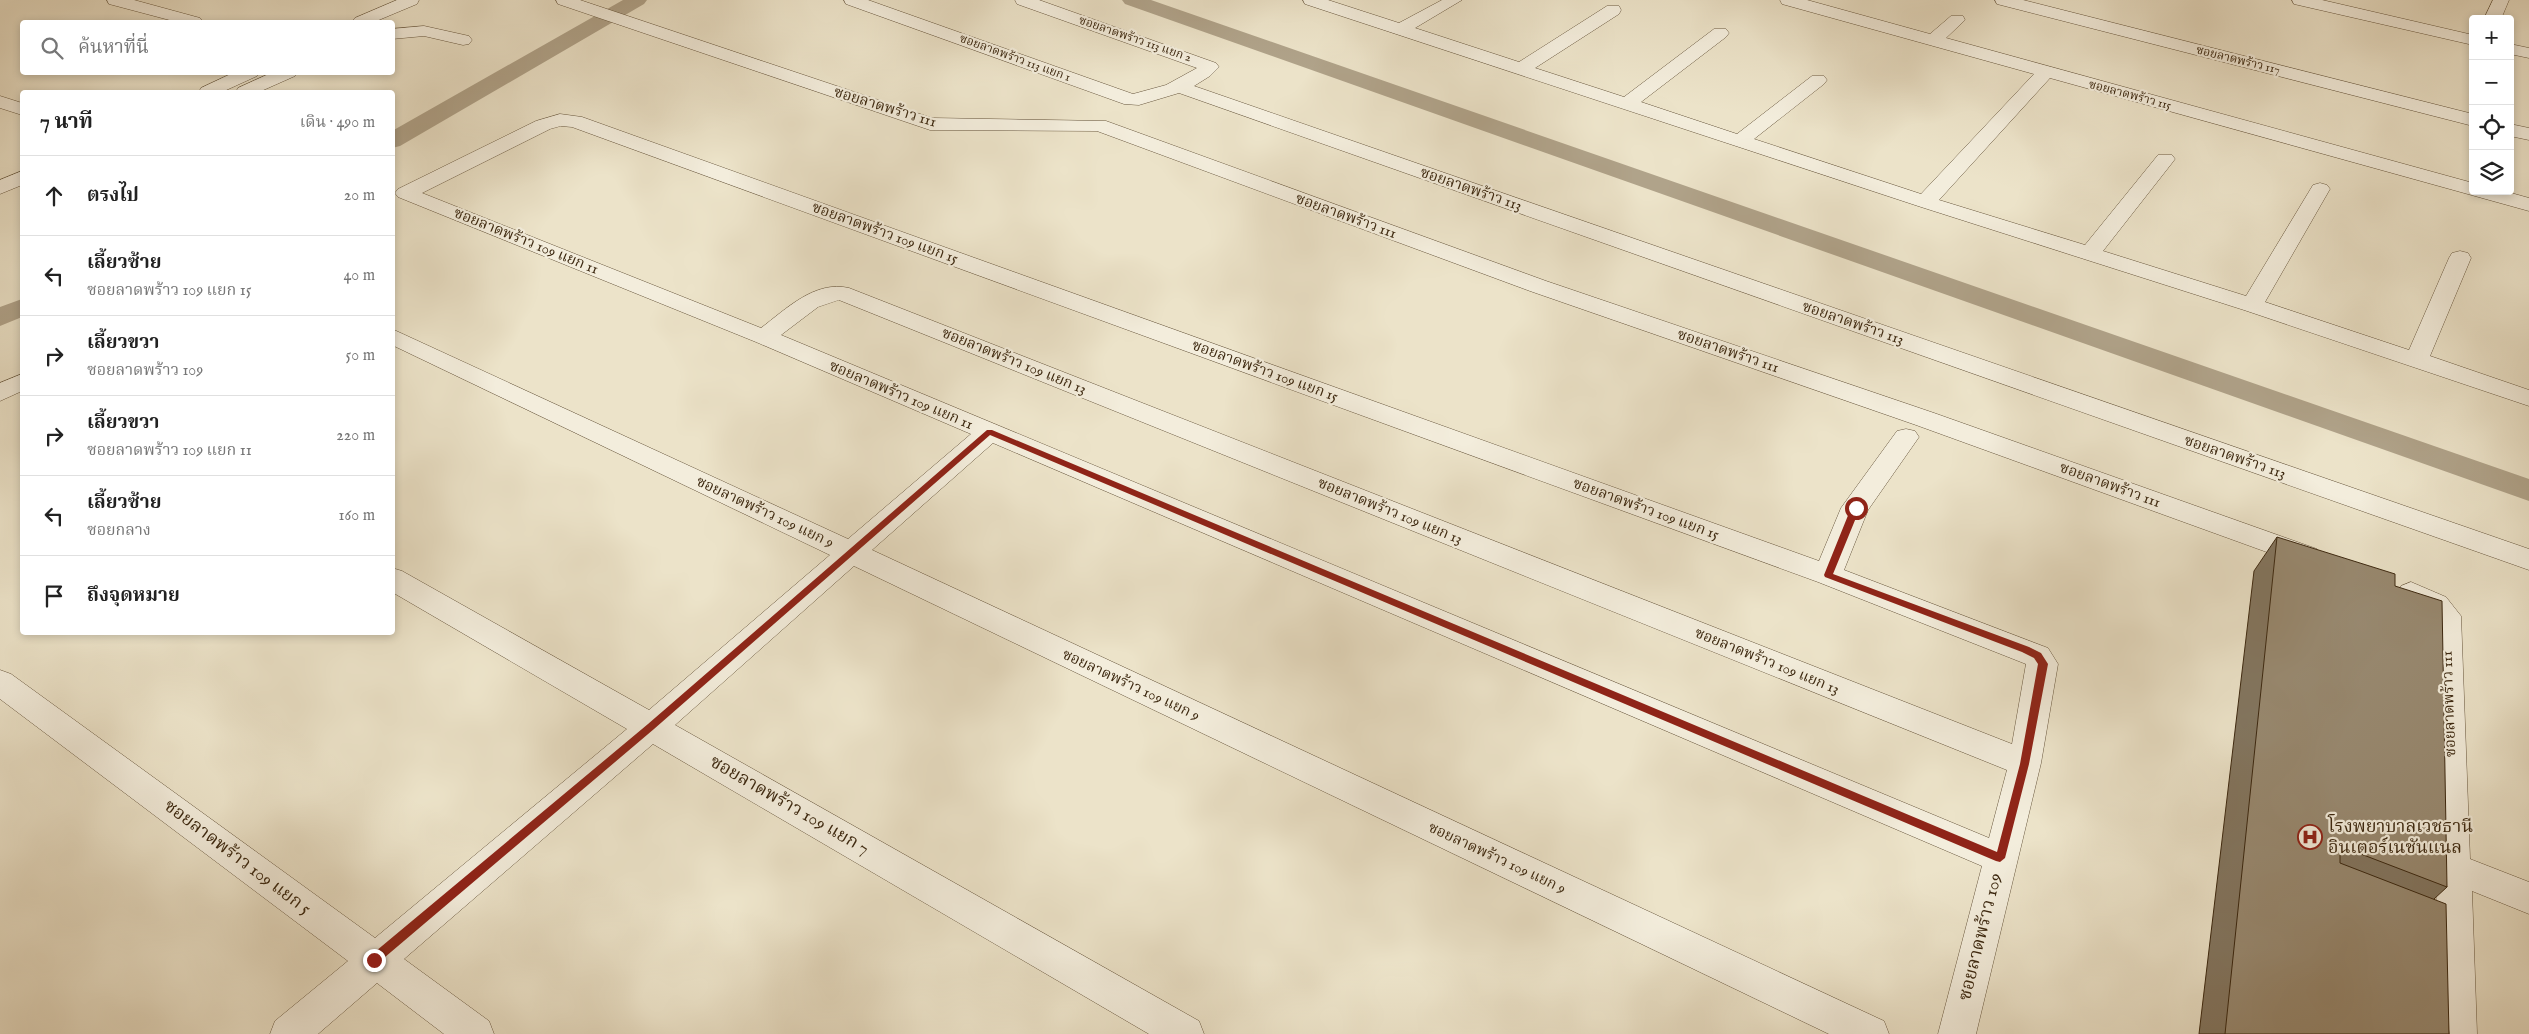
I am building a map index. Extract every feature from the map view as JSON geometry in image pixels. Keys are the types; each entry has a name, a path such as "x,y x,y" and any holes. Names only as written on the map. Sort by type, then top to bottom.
{"street":[{"path":"115,0 187,20"},
{"path":"366,20 411,0"},
{"name":"ซอยลาดพร้าว 111","path":"564,0 930,124 1099,125 1538,286 1925,419 2328,563"},
{"name":"ซอยลาดพร้าว 113 แยก 1","path":"852,0 1130,100 1148,99 1177,86"},
{"name":"ซอยลาดพร้าว 113 แยก 2","path":"1023,0 1210,67 1177,86"},
{"path":"1311,0 1924,202 2252,305 2529,398"},
{"path":"1401,29 1454,0"},
{"name":"ซอยลาดพร้าว 115","path":"1788,0 2469,188"},
{"name":"ซอยลาดพร้าว 117","path":"2003,0 2469,119"},
{"path":"2300,0 2469,39"},
{"path":"2341,0 2469,29"},
{"path":"2494,15 2501,0"},
{"path":"1521,69 1613,10"},
{"path":"1933,40 1957,20"},
{"path":"395,34 424,31 463,40"},
{"path":"1627,104 1720,33"},
{"path":"2514,40 2529,43"},
{"path":"2514,49 2529,53"},
{"path":"1924,202 2046,72"},
{"path":"212,90 245,75"},
{"path":"249,90 282,75"},
{"path":"1740,141 1818,80"},
{"name":"ซอยลาดพร้าว 113","path":"1177,86 2529,560"},
{"path":"0,102 20,108"},
{"name":"ซอยลาดพร้าว 109 แยก 15","path":"484,154 543,125 560,120 575,121 1828,575 2025,650 2037,656 2043,664"},
{"path":"2514,131 2529,134"},
{"name":"ซอยลาดพร้าว 109 แยก 11","path":"484,154 405,193 764,337 2000,858"},
{"path":"2089,254 2165,159"},
{"path":"0,188 20,179"},
{"path":"2252,305 2320,189"},
{"path":"2496,195 2529,204"},
{"path":"0,204 20,200"},
{"path":"2416,360 2460,258"},
{"name":"ซอยลาดพร้าว 109 แยก 13","path":"764,337 816,298 828,293 841,293 2025,764"},
{"name":"ซอยลาดพร้าว 109 แยก 9","path":"395,337 1870,1034"},
{"path":"0,393 20,383"},
{"path":"289,1034 651,727 990,432"},
{"path":"1828,575 1856,508 1906,437"},
{"name":"ซอยลาดพร้าว 109 แยก 7","path":"395,580 1185,1034"},
{"name":"ซอยลาดพร้าว 111","path":"2393,586 2421,596 2436,605 2446,616 2455,869 2458,1034"},
{"name":"ซอยลาดพร้าว 109","path":"1957,1034 2025,764 2043,664"},
{"name":"ซอยลาดพร้าว 109 แยก 5","path":"0,682 475,1034"},
{"path":"2455,869 2529,898"}],"building":[{"name":"โรงพยาบาลเวชธานี อินเตอร์เนชันแนล","path":"2277,537 2395,574 2395,586 2442,601 2447,887 2340,846 2340,863 2446,904 2449,1034 2225,1034"}],"waterway":[{"path":"395,139 637,0"},
{"path":"1132,0 2529,490"},
{"path":"0,318 20,308"}],"place":[{"name":"โรงพยาบาลเวชธานี อินเตอร์เนชันแนล","path":"2310,837"}],"route":[{"path":"374,960 651,727 990,432 2000,858 2025,764 2043,664 2037,656 2025,650 1828,575 1856,508"}]}
